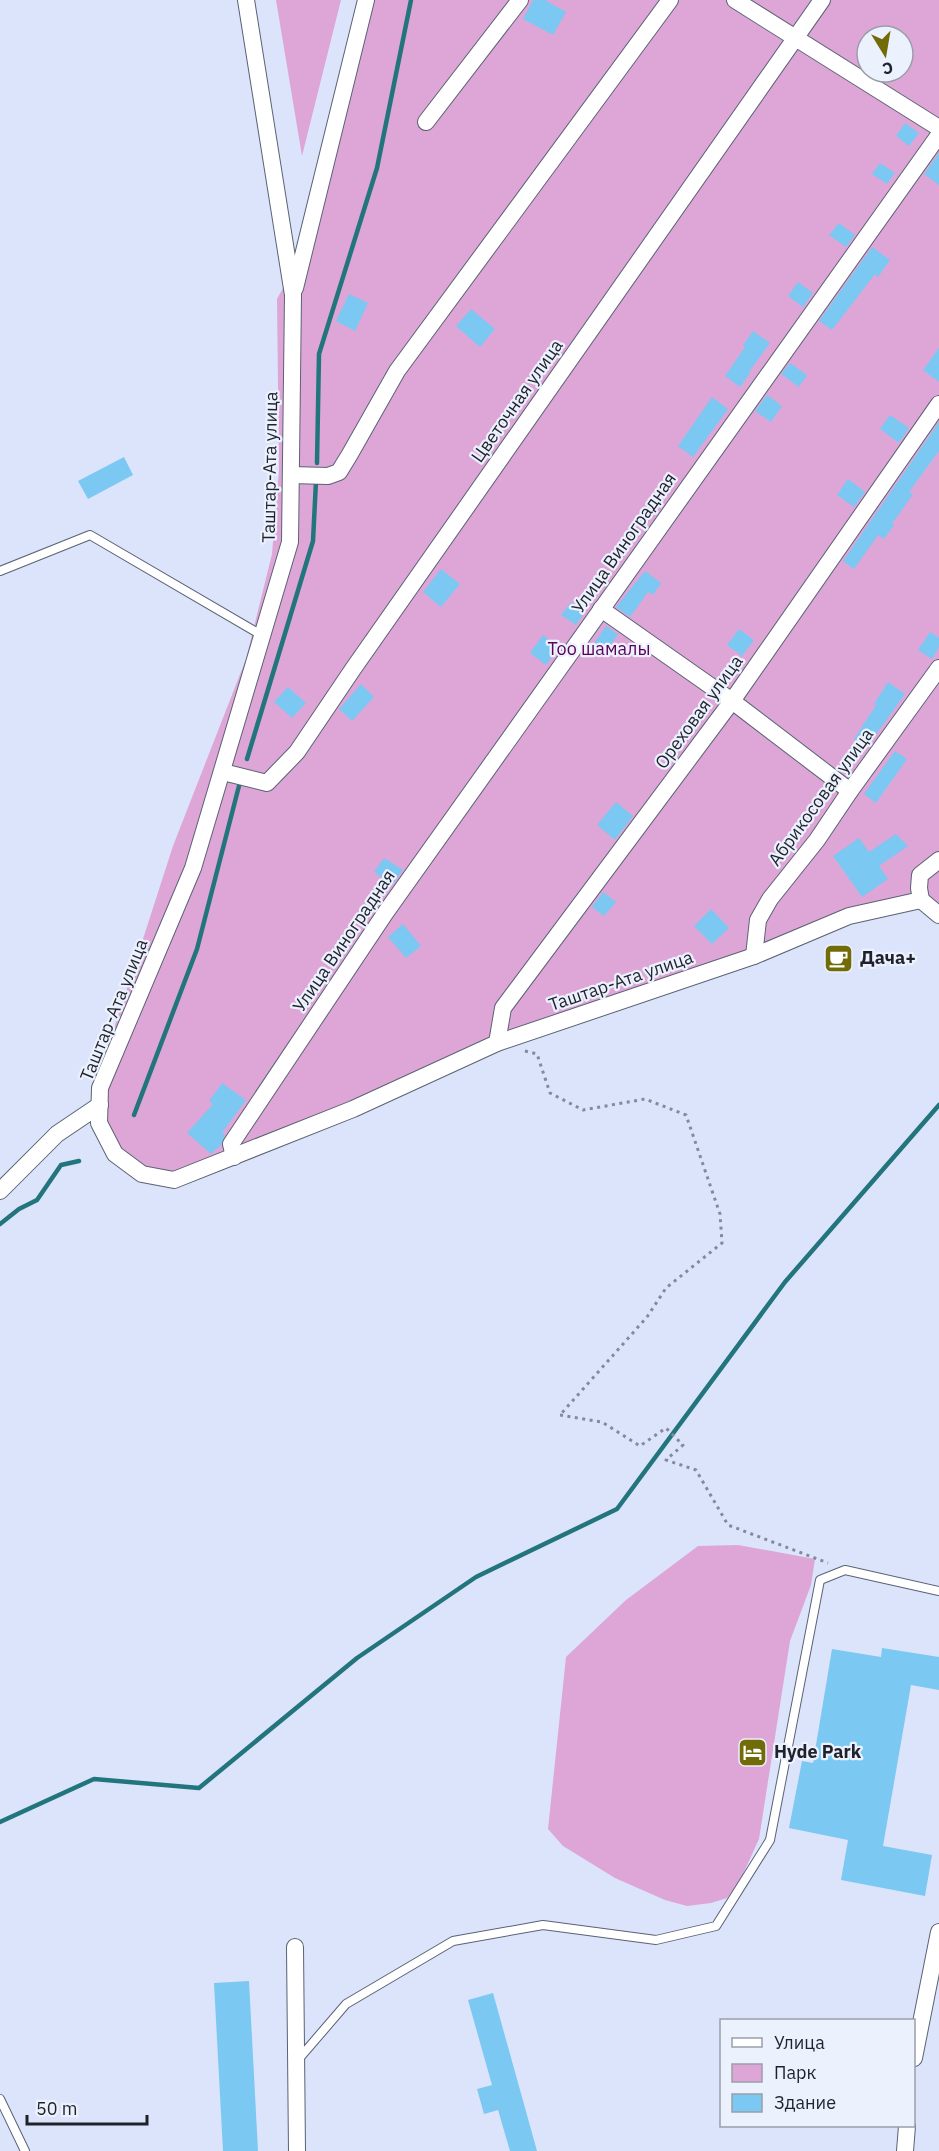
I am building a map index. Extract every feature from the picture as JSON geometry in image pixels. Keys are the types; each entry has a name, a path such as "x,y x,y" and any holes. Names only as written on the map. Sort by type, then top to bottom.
{"street":[{"path":"246,0 293,295"},
{"path":"293,295 366,0"},
{"path":"426,122 520,0"},
{"path":"291,475 328,476 339,472 397,371 670,0"},
{"path":"735,0 939,128"},
{"name":"Цветочная улица","path":"223,772 267,783 297,752 822,0"},
{"name":"Улица Виноградная","path":"234,1156 231,1144 386,912 939,135"},
{"name":"Таштар-Ата улица","path":"293,295 290,542 193,868 100,1088 99,1123 115,1154 142,1174 174,1180 354,1109 496,1043 754,956 849,916 921,900"},
{"name":"Ореховая улица","path":"496,1043 502,1008 732,702 939,404"},
{"path":"601,609 850,790"},
{"name":"Абрикосовая улица","path":"754,956 758,920 770,899 817,840 850,790 939,668"},
{"path":"939,860 920,875 919,888 921,900 939,915"},
{"path":"0,1191 57,1134 100,1105"},
{"path":"915,2053 939,1932"},
{"path":"295,1947 297,2151"},
{"path":"905,2151 907,2127"}],"lane":[{"path":"0,571 90,535 263,636"},
{"path":"297,2061 346,2004 453,1941 543,1925 656,1940 716,1926 770,1840 820,1580 845,1570 939,1591"},
{"path":"0,2099 25,2151"}],"path":[{"path":"496,1043 537,1054 550,1092 583,1110 645,1099 686,1115 720,1214 722,1244 666,1288 647,1317 560,1415 602,1422 640,1446 666,1428 683,1445 666,1460 696,1470 728,1525 845,1570"}],"green space":[{"path":"276,0 341,0 302,156"},
{"name":"Тоо шамалы","path":"369,0 939,0 939,915 921,900 497,1043 174,1180 142,1174 99,1123 100,1088 109,1044 173,846 246,659 272,554 279,470 277,299 314,232"},
{"path":"738,1545 815,1559 811,1585 790,1641 759,1839 738,1885 727,1898 687,1906 665,1900 615,1878 563,1846 548,1829 566,1657 626,1600 698,1546"}],"building":[{"path":"533,0 545,0 566,12 553,35 523,19"},
{"path":"905,123 919,133 909,146 896,136"},
{"path":"939,153 939,185 924,174"},
{"path":"880,163 895,173 887,184 872,174"},
{"path":"839,223 855,235 846,247 829,235"},
{"path":"872,247 890,260 878,277 875,274 832,330 819,321"},
{"path":"798,282 813,293 803,307 788,296"},
{"path":"349,294 368,303 355,331 336,321"},
{"path":"471,309 495,329 480,347 456,326"},
{"path":"753,331 770,343 740,387 725,376"},
{"path":"939,348 939,382 923,370"},
{"path":"790,363 807,375 799,387 781,374"},
{"path":"767,395 782,406 771,422 755,411"},
{"path":"712,397 728,409 693,457 678,446"},
{"path":"890,415 909,428 899,443 880,429"},
{"path":"939,422 939,451 909,492 913,494 884,539 878,535 854,569 843,561"},
{"path":"124,457 133,475 88,499 78,481"},
{"path":"848,479 865,492 854,507 837,495"},
{"path":"441,569 460,584 441,607 423,592"},
{"path":"645,571 661,583 653,595 648,592 630,617 616,607"},
{"path":"571,602 585,612 576,625 561,615"},
{"path":"606,626 618,634 605,654 593,645"},
{"path":"739,629 754,640 742,656 727,645"},
{"path":"930,632 939,638 939,647 932,659 918,650"},
{"path":"543,635 559,647 546,665 530,653"},
{"path":"888,682 905,694 867,747 854,739"},
{"path":"361,684 374,697 352,721 339,709"},
{"path":"288,687 306,703 292,718 274,702"},
{"path":"895,751 907,759 876,803 864,794"},
{"path":"616,802 633,816 615,840 597,825"},
{"path":"896,834 908,846 879,866 888,879 862,897 833,856 859,838 869,852"},
{"path":"384,858 403,870 392,885 374,872"},
{"path":"603,892 616,902 604,916 592,907"},
{"path":"711,909 729,928 712,944 694,926"},
{"path":"403,924 421,946 406,958 388,937"},
{"path":"222,1083 246,1100 222,1133 225,1135 221,1145 211,1154 187,1133 213,1104 209,1101"},
{"path":"882,1648 939,1657 939,1690 911,1685 883,1846 932,1855 925,1896 841,1880 848,1840 789,1828 802,1761 813,1763 832,1649 881,1657"},
{"path":"249,1981 258,2151 223,2151 214,1983"},
{"path":"493,1993 537,2151 510,2151 498,2110 484,2114 477,2089 492,2085 468,2000"}],"waterway":[{"path":"317,463 319,354 377,168 411,0"},
{"path":"247,759 313,541 316,481"},
{"path":"134,1115 197,949 240,782"},
{"path":"0,1822 94,1779 199,1788 357,1658 476,1577 617,1509 785,1282 939,1105"},
{"path":"0,1224 19,1209 37,1200 61,1165 79,1161"}],"place":[{"name":"Дача+","path":"839,958"},
{"name":"Hyde Park","path":"753,1752"}]}
